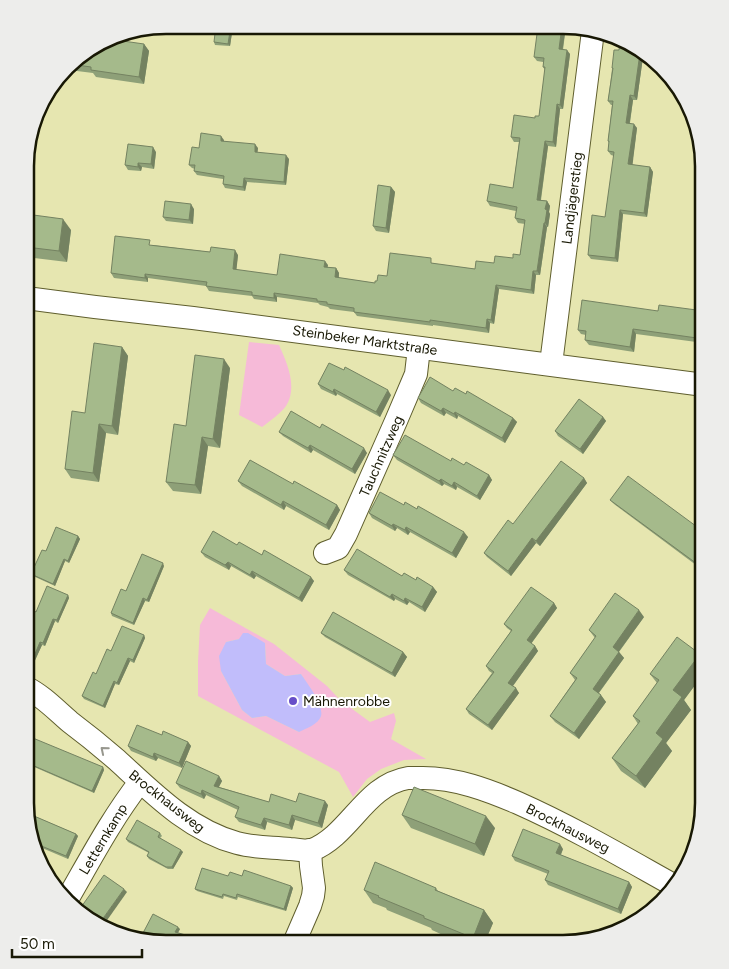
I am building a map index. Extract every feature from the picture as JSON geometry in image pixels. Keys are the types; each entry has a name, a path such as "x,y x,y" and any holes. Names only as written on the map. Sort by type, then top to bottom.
{"street":[{"name":"Landjägerstieg","path":"551,364 592,37"},
{"name":"Steinbeker Marktstraße","path":"34,299 695,384"},
{"name":"Tauchnitzweg","path":"325,553 338,548 346,534 416,374 419,348"},
{"name":"Brockhausweg","path":"34,693 54,707 140,782 190,822 204,831 237,843 261,848 310,850 330,840 378,792 392,783 408,778 436,778 465,784 496,794 540,813 586,836 668,882"},
{"name":"Letternkamp","path":"71,894 119,810 140,782"},
{"path":"297,935 314,896 310,850"}],"shaded area":[{"path":"249,342 279,345 290,375 291,391 286,406 278,415 262,427 239,415"},
{"path":"210,608 274,644 327,686 340,700 370,722 394,713 396,721 391,739 426,759 404,760 381,769 367,779 353,797 339,772 198,696 200,625","holes":["239,639 265,643 266,664 285,676 301,674 321,706 299,732 266,716 252,718 242,710 221,671 226,642"]},
{"path":"243,633 248,633 265,643 266,664 285,676 301,674 320,706 321,716 315,724 299,732 266,716 252,718 242,710 221,671 219,656 226,642 239,639"}],"building":[{"path":"215,34 230,34 228,44 214,42"},
{"path":"537,34 561,34 559,49 567,50 560,105 557,104 553,142 545,141 537,200 547,201 545,209 547,210 537,271 533,271 531,290 496,285 491,320 487,319 486,328 354,312 354,308 327,304 327,302 317,301 317,299 274,293 274,298 252,295 252,292 206,286 207,282 145,274 145,278 111,273 115,236 150,240 149,245 210,252 211,247 235,250 233,269 277,275 280,254 325,261 324,267 336,268 335,277 375,283 378,275 387,276 390,253 431,258 431,263 475,269 476,261 494,263 495,256 513,258 513,254 520,255 525,220 515,218 517,207 487,201 490,184 513,188 520,138 511,137 514,115 535,118 535,116 539,116 545,67 543,67 544,58 534,57"},
{"path":"124,41 144,44 139,77 91,70 91,67 81,66 100,51 115,44"},
{"path":"619,46 639,59 634,96 630,95 626,123 634,124 628,164 650,167 644,213 620,210 615,258 588,255 592,215 605,217 614,152 608,151 613,101 608,101 614,50 619,50"},
{"path":"201,133 221,136 221,141 255,144 255,152 286,155 284,182 244,178 243,187 223,184 224,176 194,171 195,165 189,165 192,147 199,148"},
{"path":"128,144 153,147 151,164 138,163 138,167 125,165"},
{"path":"378,185 391,187 386,228 373,226"},
{"path":"165,201 191,204 189,220 163,217"},
{"path":"34,215 63,219 59,251 34,248"},
{"path":"582,300 658,311 659,305 695,310 695,338 633,329 630,347 585,340 586,331 578,330"},
{"path":"94,343 122,347 112,426 99,424 93,473 65,469 72,411 85,413"},
{"path":"195,355 224,359 213,439 202,437 195,485 166,482 174,424 186,426"},
{"path":"329,363 344,370 345,367 388,390 376,412 334,389 333,392 318,384"},
{"path":"430,377 453,391 455,388 466,394 467,391 513,418 502,438 455,412 454,414 443,408 441,411 418,398"},
{"path":"579,399 603,417 580,449 555,431"},
{"path":"291,411 320,428 322,424 364,448 352,469 310,445 308,448 279,432"},
{"path":"405,435 451,461 452,458 464,465 466,462 489,475 477,496 454,482 452,486 441,479 439,481 393,455"},
{"path":"250,460 293,484 294,481 337,505 326,525 283,501 281,505 238,481"},
{"path":"561,461 584,478 536,541 532,538 508,571 484,553 508,520 513,524"},
{"path":"628,476 695,525 695,562 610,500"},
{"path":"380,492 404,505 405,502 417,509 418,506 464,532 452,553 406,527 405,530 393,524 392,526 369,513"},
{"path":"56,527 78,536 68,561 64,559 53,584 34,575 34,567 42,550 46,551"},
{"path":"213,531 237,545 239,542 262,555 264,550 311,577 299,598 252,571 250,575 228,562 225,565 201,552"},
{"path":"357,549 402,576 404,573 416,580 417,577 433,587 422,607 405,598 404,601 392,594 390,597 344,570"},
{"path":"142,554 163,563 147,600 143,598 133,623 111,613 121,589 126,591"},
{"path":"47,586 68,595 57,620 53,619 43,643 40,642 34,656 34,611 36,612"},
{"path":"531,587 554,603 527,640 535,646 508,683 516,688 488,725 466,709 494,672 486,666 512,630 504,624"},
{"path":"615,593 639,610 613,647 619,652 593,689 601,695 574,733 550,716 577,678 570,673 596,636 589,630"},
{"path":"333,612 403,652 392,673 321,633"},
{"path":"122,626 144,635 133,660 128,658 117,683 114,681 103,706 82,696 93,672 96,674 107,649 111,651"},
{"path":"677,637 695,650 695,661 673,690 682,697 656,733 663,739 636,776 612,758 640,721 633,716 659,680 650,674"},
{"path":"137,725 162,735 163,731 188,742 179,763 154,753 153,757 128,746"},
{"path":"34,738 103,767 92,791 34,766"},
{"path":"186,761 219,776 214,786 269,802 271,794 296,802 299,793 325,801 318,823 292,815 289,825 264,818 261,825 235,817 239,807 202,790 201,794 176,783"},
{"path":"414,787 486,816 475,844 402,815"},
{"path":"34,816 76,834 66,856 41,846"},
{"path":"137,820 160,833 158,837 181,850 172,867 166,867 147,856 149,852 126,839"},
{"path":"523,829 560,844 556,853 629,882 618,909 545,880 549,871 512,856"},
{"path":"375,862 484,910 474,935 466,935 364,890"},
{"path":"202,868 228,876 230,872 242,876 244,870 291,886 284,909 237,894 236,898 223,894 222,897 195,889"},
{"path":"104,875 124,889 103,919 83,905"},
{"path":"153,914 178,927 175,932 186,935 166,935 143,933"}],"place":[{"name":"Mähnenrobbe","path":"293,701"}]}
